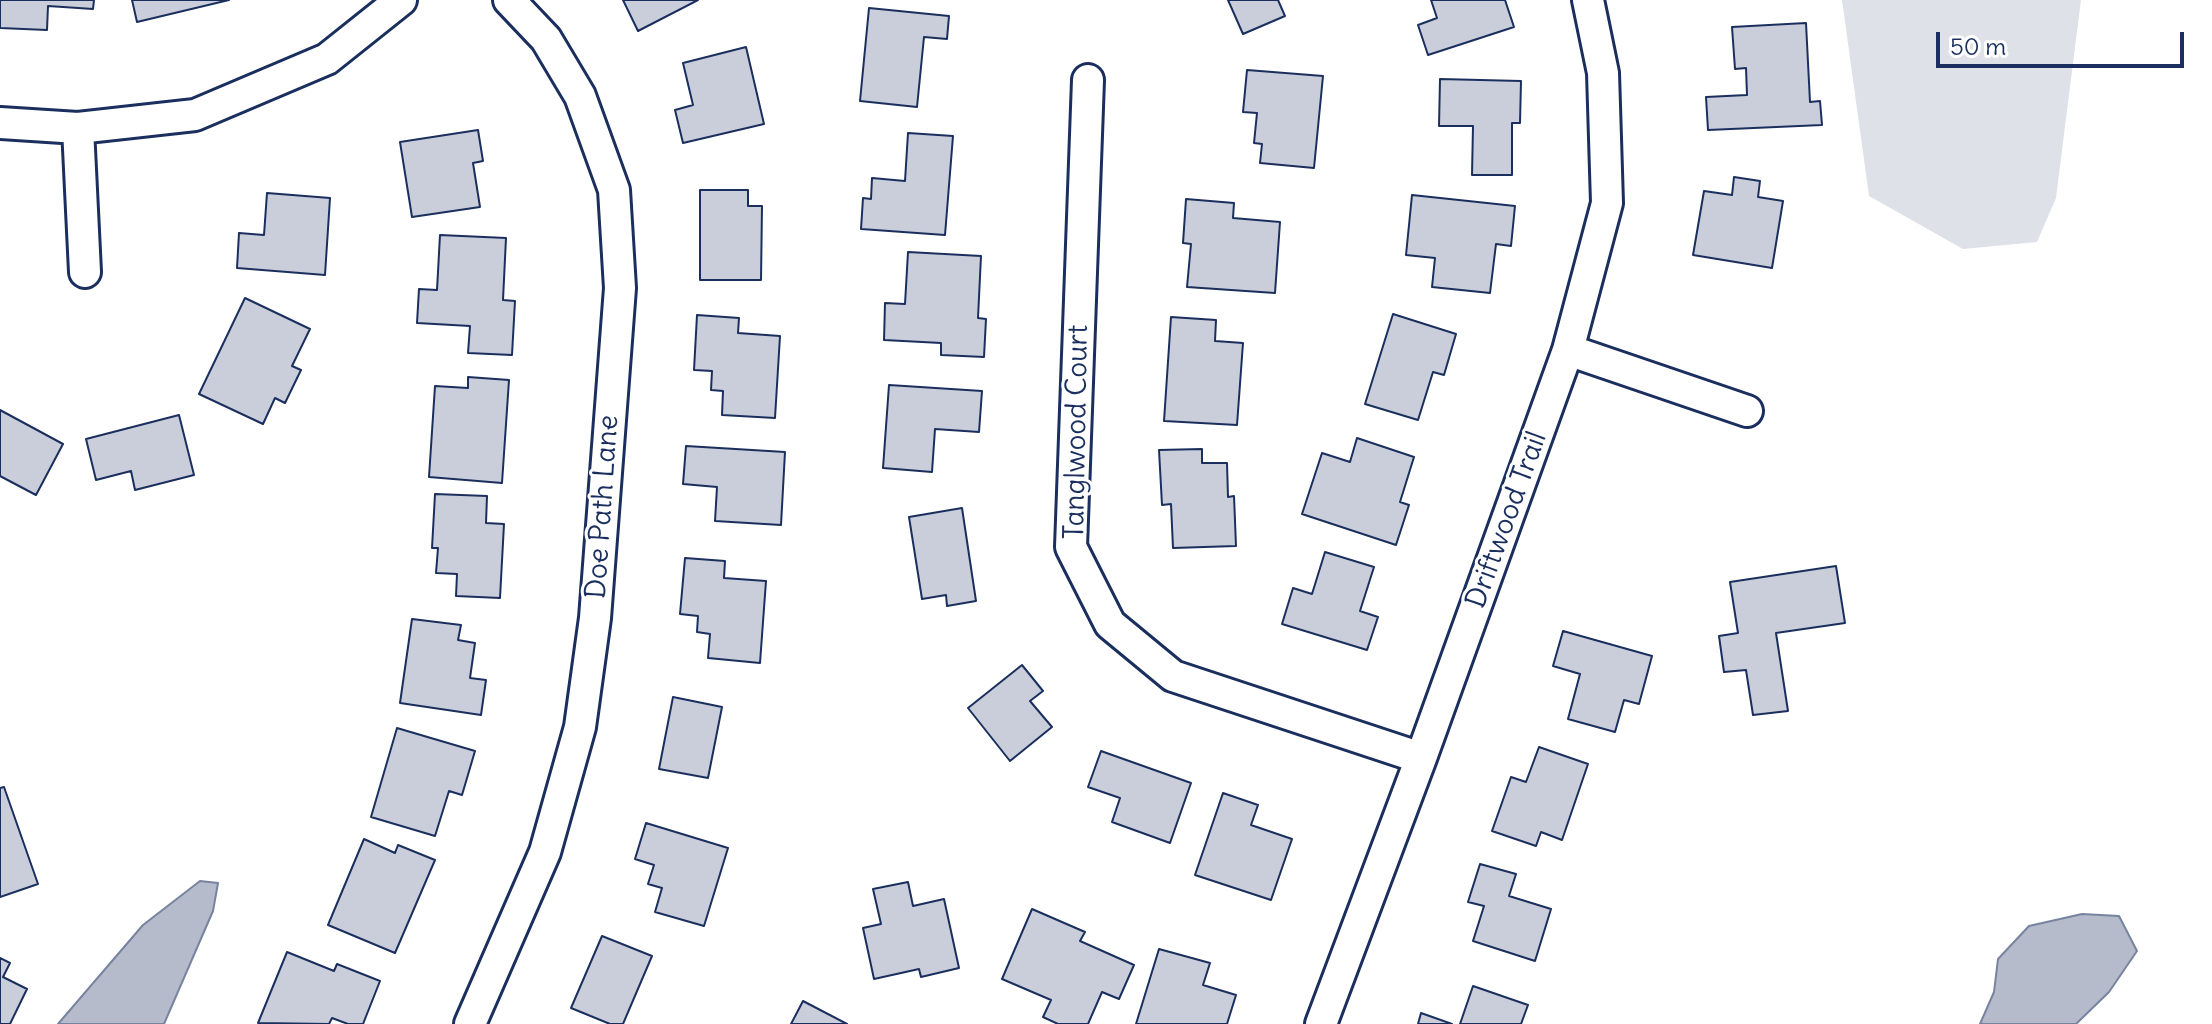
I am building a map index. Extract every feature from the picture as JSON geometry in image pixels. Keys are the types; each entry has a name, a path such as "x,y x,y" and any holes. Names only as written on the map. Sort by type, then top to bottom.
{"street":[{"path":"0,123 78,128 195,115 327,59 401,0"},
{"name":"Doe Path Lane","path":"470,1024 545,852 580,727 595,618 620,288 614,190 580,96 546,39 509,0"},
{"name":"Driftwood Trail","path":"1321,1024 1568,350 1607,203 1603,73 1588,0"},
{"name":"Tanglwood Court","path":"1088,80 1071,547 1110,624 1173,676 1421,758"},
{"path":"78,128 85,272"},
{"path":"1568,350 1747,411"}],"shaded area":[{"path":"1842,0 2081,0 2056,198 2037,242 1963,249 1869,196"}],"water":[{"path":"200,881 218,883 213,911 164,1024 58,1024 143,925"},
{"path":"2082,914 2119,916 2137,951 2109,992 2076,1024 1980,1024 1994,992 1998,959 2029,926"}],"building":[{"path":"0,0 94,0 93,9 48,6 47,30 0,28"},
{"path":"132,0 229,0 137,22"},
{"path":"623,0 698,0 638,31"},
{"path":"1228,0 1278,0 1285,16 1243,34"},
{"path":"1431,0 1505,0 1514,27 1428,55 1418,25 1437,18"},
{"path":"869,8 949,16 947,39 924,37 917,107 860,101"},
{"path":"1806,23 1810,102 1820,101 1822,125 1708,130 1706,97 1747,95 1746,68 1735,69 1732,27"},
{"path":"746,47 764,124 683,143 675,110 693,105 683,63"},
{"path":"1247,70 1323,76 1314,168 1260,163 1262,144 1254,143 1257,113 1243,112"},
{"path":"1440,79 1521,81 1520,123 1512,123 1512,175 1472,175 1473,126 1439,126"},
{"path":"478,130 483,161 473,163 480,207 412,217 400,142"},
{"path":"908,133 953,136 945,235 861,229 863,198 871,199 872,178 905,181"},
{"path":"1734,177 1760,181 1758,197 1783,201 1772,268 1693,255 1704,191 1732,195"},
{"path":"700,190 748,190 748,206 762,206 761,280 700,280"},
{"path":"267,193 330,198 325,275 237,268 239,233 264,235"},
{"path":"1412,195 1515,206 1511,246 1496,244 1490,293 1432,287 1435,258 1406,255"},
{"path":"1186,199 1234,203 1233,218 1280,222 1275,293 1187,287 1191,244 1183,243"},
{"path":"440,235 506,238 503,300 515,301 512,355 468,353 470,326 417,323 419,289 437,290"},
{"path":"908,252 981,256 978,318 986,319 984,357 941,355 941,343 884,340 885,303 905,304"},
{"path":"245,298 310,329 292,366 301,370 285,403 275,398 263,424 199,394"},
{"path":"1393,314 1456,334 1444,375 1433,372 1418,420 1365,404"},
{"path":"697,315 739,318 738,333 780,336 775,418 722,415 723,391 711,390 712,371 694,370"},
{"path":"1171,317 1216,320 1215,341 1243,343 1237,425 1164,421"},
{"path":"468,377 509,380 502,483 429,477 435,386 468,388"},
{"path":"889,385 982,391 979,432 935,429 932,472 883,468"},
{"path":"0,410 63,444 36,495 0,476"},
{"path":"179,415 194,475 135,490 131,471 96,480 86,439"},
{"path":"1357,438 1414,457 1400,502 1409,505 1396,545 1302,514 1322,453 1350,462"},
{"path":"686,446 785,452 781,525 715,521 717,487 683,484"},
{"path":"1202,449 1202,463 1227,463 1228,497 1234,496 1236,546 1173,548 1171,504 1162,505 1159,450"},
{"path":"435,494 487,496 486,523 504,524 500,598 456,596 457,574 436,573 438,548 432,548"},
{"path":"962,508 976,601 947,606 946,595 922,599 909,517"},
{"path":"1325,552 1374,567 1360,611 1378,617 1367,650 1282,624 1293,588 1312,594"},
{"path":"685,558 725,561 724,578 766,581 760,663 708,658 710,634 697,632 698,616 680,614"},
{"path":"1836,566 1845,623 1776,633 1788,711 1753,715 1746,670 1724,672 1719,636 1738,633 1730,582"},
{"path":"412,619 461,625 458,640 475,643 470,678 486,680 481,715 400,703"},
{"path":"1563,631 1652,656 1639,704 1624,700 1615,732 1568,719 1580,674 1553,666"},
{"path":"1022,665 1043,691 1030,701 1052,727 1010,761 968,708"},
{"path":"673,697 722,707 708,778 659,769"},
{"path":"397,728 475,751 462,795 449,791 435,836 371,817"},
{"path":"1539,747 1588,764 1562,840 1541,832 1536,846 1492,831 1511,777 1526,782"},
{"path":"1101,751 1191,783 1170,843 1112,822 1120,798 1088,787"},
{"path":"4,787 38,884 0,897 0,788"},
{"path":"1223,793 1258,805 1251,825 1292,839 1271,900 1195,875"},
{"path":"646,823 728,848 704,926 655,912 662,888 648,884 654,865 635,859"},
{"path":"364,839 395,853 398,845 435,860 395,953 328,925"},
{"path":"1480,864 1516,874 1509,896 1551,909 1535,961 1473,941 1484,906 1468,902"},
{"path":"908,882 913,906 944,899 959,968 921,977 919,969 874,979 863,928 881,924 873,889"},
{"path":"1032,909 1085,932 1080,941 1134,965 1119,999 1102,992 1088,1024 1058,1024 1043,1017 1051,1000 1002,979"},
{"path":"602,936 652,956 623,1024 610,1024 571,1008"},
{"path":"1159,949 1210,963 1203,985 1236,995 1227,1024 1136,1024"},
{"path":"287,952 334,971 337,964 380,981 363,1024 348,1024 332,1018 329,1024 258,1023"},
{"path":"0,958 10,963 3,977 27,989 10,1024 0,1024"},
{"path":"1473,986 1528,1005 1521,1024 1460,1024"},
{"path":"803,1001 847,1024 791,1024"},
{"path":"1421,1013 1452,1024 1418,1024"}]}
